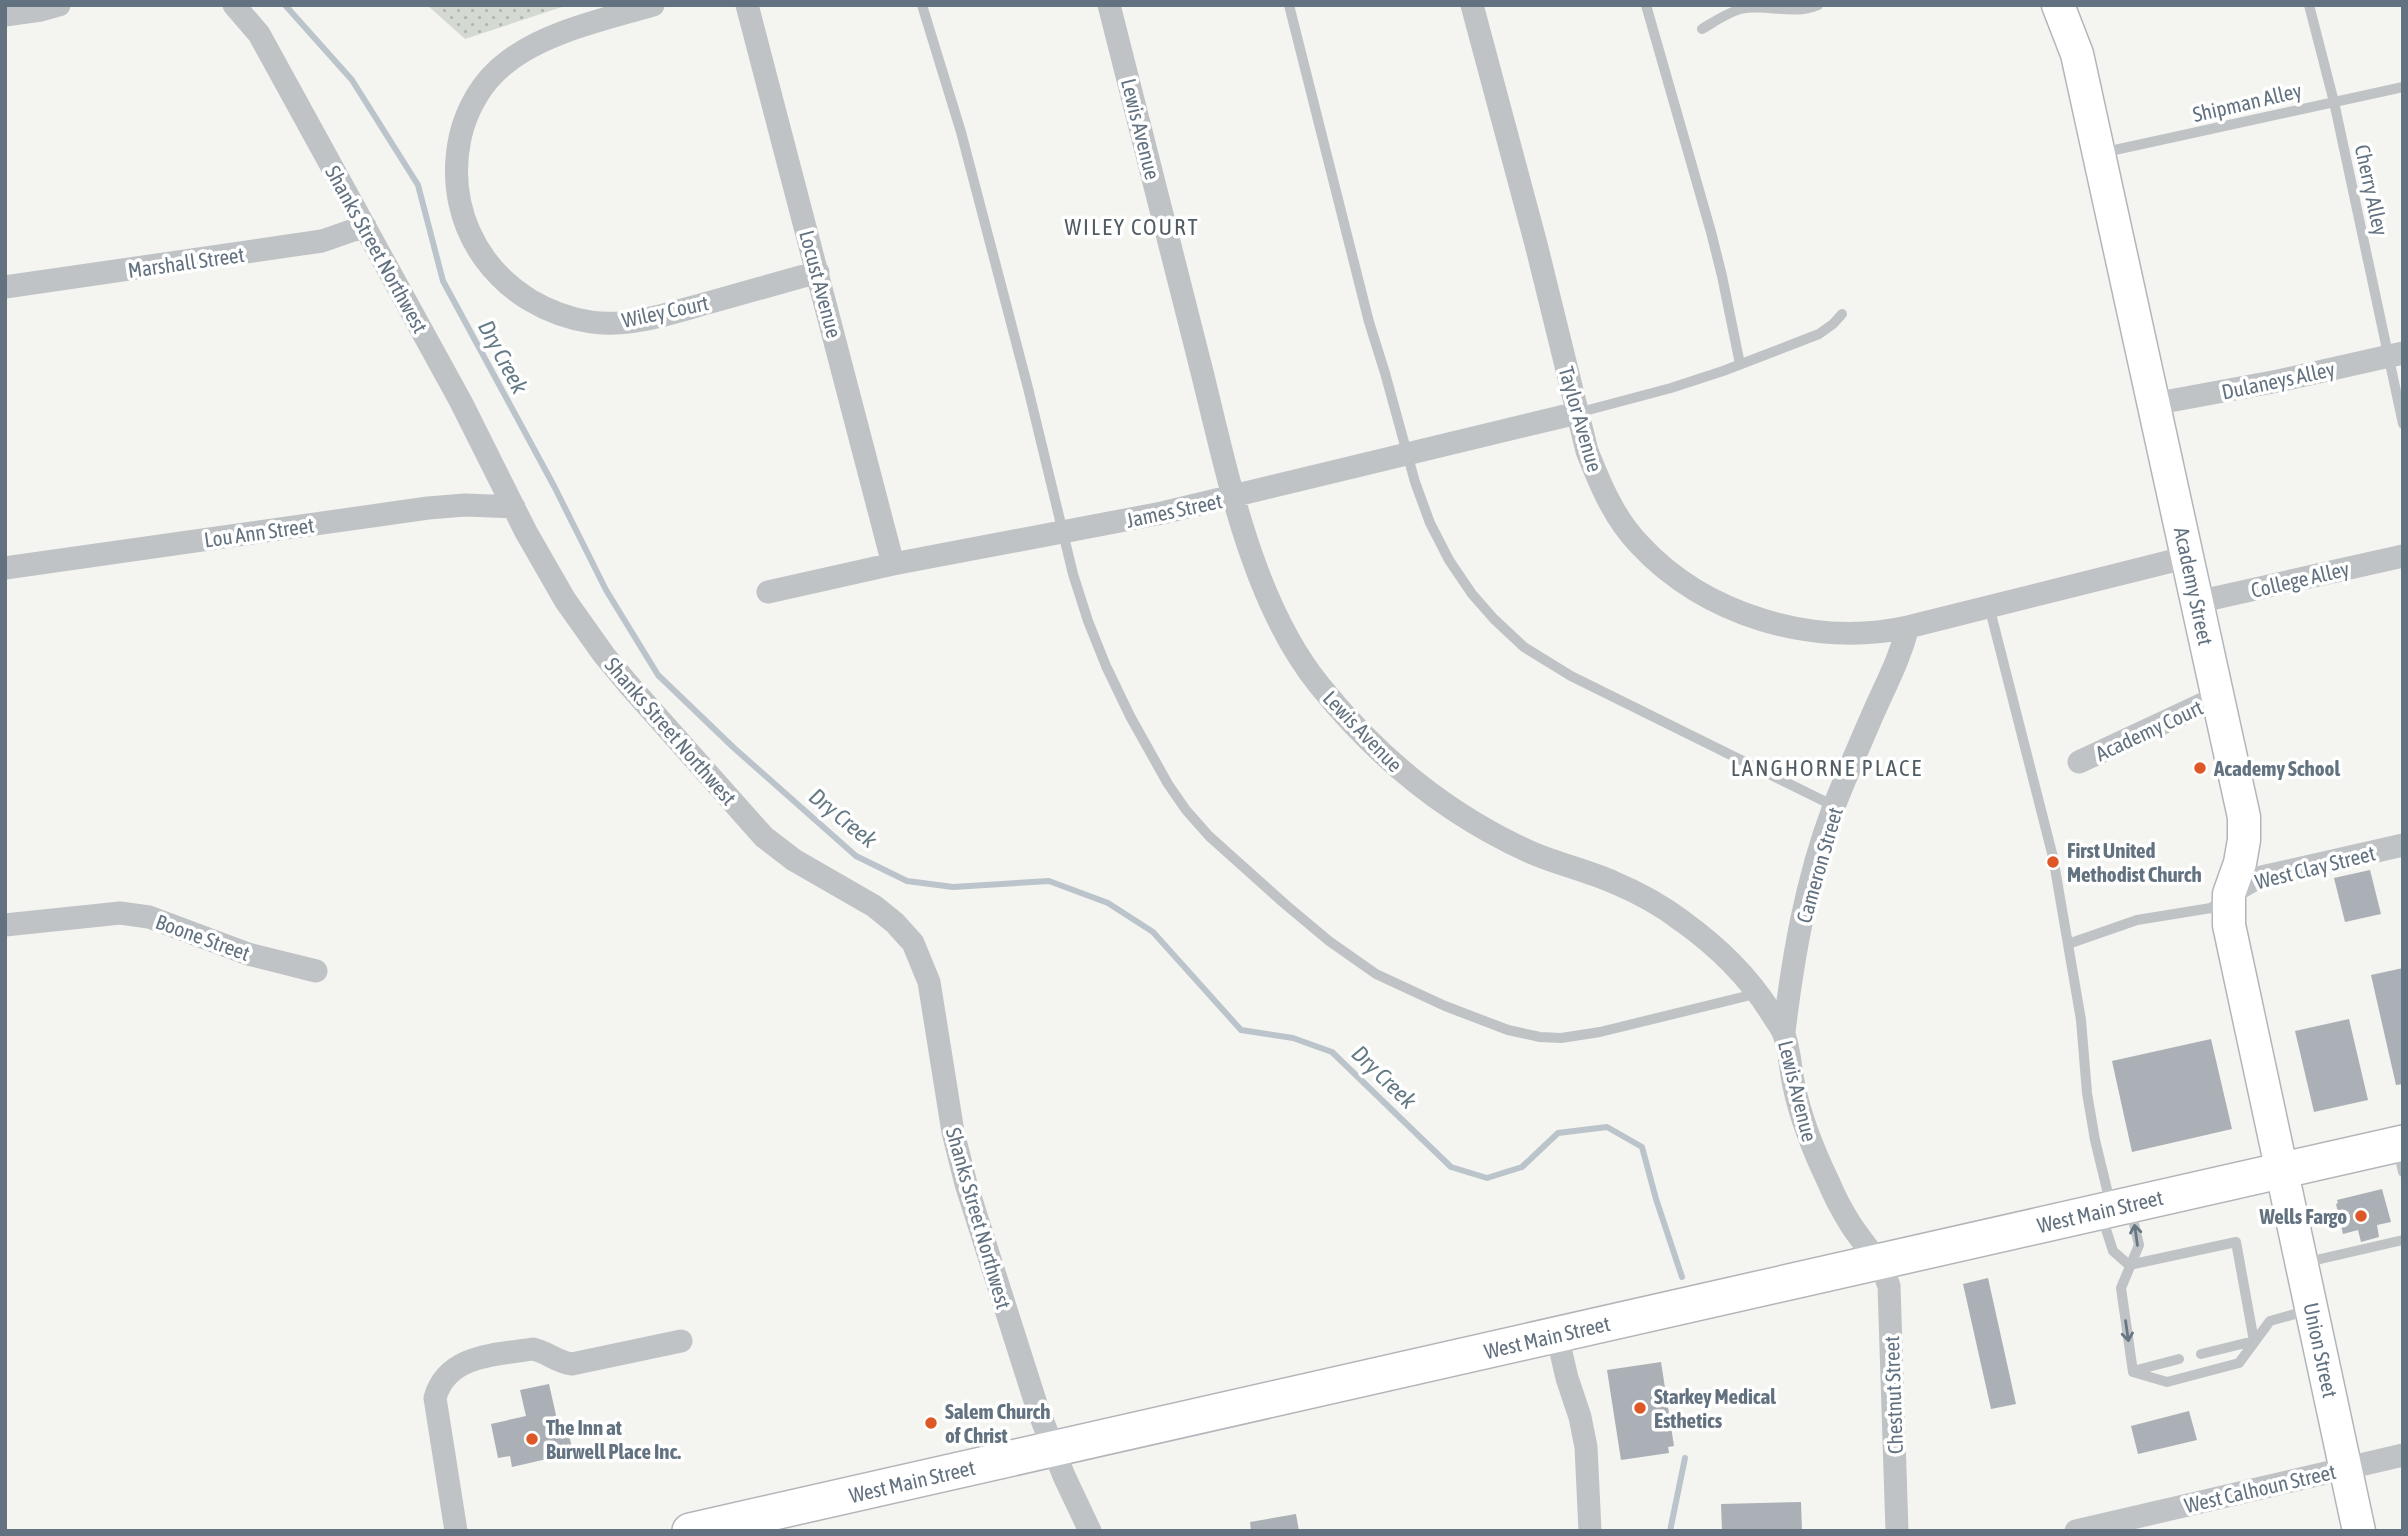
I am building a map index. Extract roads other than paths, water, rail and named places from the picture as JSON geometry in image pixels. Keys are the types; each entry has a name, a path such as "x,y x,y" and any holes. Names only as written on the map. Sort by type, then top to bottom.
{"main road":[{"name":"West Main Street","path":"690,1531 2282,1170 2401,1153"}],"street":[{"path":"5,15 59,5"},
{"name":"Shanks Street Northwest","path":"234,5 259,34 461,402 565,600 604,655 764,837 794,860 874,906 895,923 913,943 929,982 953,1132 965,1184 1053,1449 1090,1531"},
{"name":"Wiley Court","path":"653,5 525,50 505,63 487,81 473,102 463,126 458,148 456,185 469,232 482,255 500,276 543,307 594,323 658,317 818,272"},
{"name":"Locust Avenue","path":"747,5 893,564"},
{"name":"Lewis Avenue","path":"1109,5 1234,497 1266,593 1295,652 1319,686 1366,738 1409,778 1457,813 1490,833 1535,854 1611,881 1647,898 1681,920 1734,965 1759,993 1784,1032 1794,1086 1814,1151 1837,1202 1852,1227 1879,1261"},
{"name":"Taylor Avenue","path":"1472,5 1536,243 1587,451 1600,484 1617,515 1637,542 1661,566 1688,587 1731,608 1762,619 1797,628 1864,634 1908,627 2188,557"},
{"name":"Academy Street","path":"2057,5 2077,54 2100,153 2244,817 2245,840 2229,894 2230,925 2282,1170"},
{"name":"Marshall Street","path":"5,287 322,241 365,226"},
{"name":"Dulaneys Alley","path":"2153,404 2278,381 2395,355"},
{"name":"James Street","path":"768,592 893,564 1234,497 1577,412"},
{"name":"Lou Ann Street","path":"5,568 428,508 514,507"},
{"name":"College Alley","path":"2197,603 2403,555"},
{"name":"Cameron Street","path":"1784,1032 1804,907 1819,846 1900,657 1908,627"},
{"name":"Academy Court","path":"2079,762 2218,697"},
{"name":"West Clay Street","path":"2229,894 2257,878 2403,845"},
{"name":"Boone Street","path":"5,925 121,913 149,917 248,954 316,971"},
{"name":"Union Street","path":"2282,1170 2359,1531"},
{"name":"Chestnut Street","path":"1879,1261 1889,1286 1897,1531"},
{"path":"1557,1335 1586,1447 1590,1531"},
{"path":"456,1531 435,1398 448,1373 472,1359 533,1349 542,1351 560,1362 572,1364 681,1341"},
{"name":"West Calhoun Street","path":"2076,1531 2118,1526 2403,1455"}],"lane":[{"path":"922,5 961,132 1088,621 1106,666 1136,727 1186,810 1209,836 1286,905 1329,941 1376,974 1445,1006 1508,1030 1561,1038 1600,1032 1759,993"},
{"path":"1289,5 1368,322 1407,454 1430,523 1449,560 1472,594 1524,647 1571,676 1834,806"},
{"path":"1646,5 1711,232 1740,364"},
{"path":"1702,29 1739,9 1809,9 1818,5"},
{"name":"Cherry Alley","path":"2309,5 2395,355 2403,424"},
{"name":"Shipman Alley","path":"2100,153 2403,87"},
{"path":"1577,412 1671,388 1740,364 1819,334 1842,314"},
{"path":"1989,606 2053,857 2081,1020 2087,1093 2095,1140 2114,1208 2113,1251 2129,1265"},
{"path":"2068,944 2137,920 2211,908 2229,894"},
{"path":"2114,1208 2138,1245 2121,1288 2133,1371"},
{"path":"2302,1263 2403,1240"},
{"path":"2129,1265 2236,1242 2254,1341"},
{"path":"2133,1371 2167,1382 2239,1363 2270,1321 2312,1309"},
{"path":"2202,1354 2254,1341"},
{"path":"2133,1371 2179,1359"}],"waterway":[{"name":"Dry Creek","path":"285,5 352,80 418,185 443,281 554,486 606,590 658,675 734,748 856,856 907,881 953,887 1049,881 1108,903 1153,932 1241,1030 1293,1038 1332,1052 1451,1167 1487,1178 1522,1167 1558,1133 1607,1127 1642,1147 1682,1277"},
{"name":"Dry Creek","path":"1670,1531 1685,1458"}],"place":[{"name":"Academy School","path":"2200,768"},
{"name":"First United Methodist Church","path":"2053,862"},
{"name":"Wells Fargo","path":"2361,1216"},
{"name":"Starkey Medical Esthetics","path":"1640,1408"},
{"name":"Salem Church of Christ","path":"931,1423"},
{"name":"The Inn at Burwell Place Inc.","path":"532,1439"}],"district":[{"name":"WILEY COURT","path":"1132,227"},
{"name":"LANGHORNE PLACE","path":"1827,768"}]}
